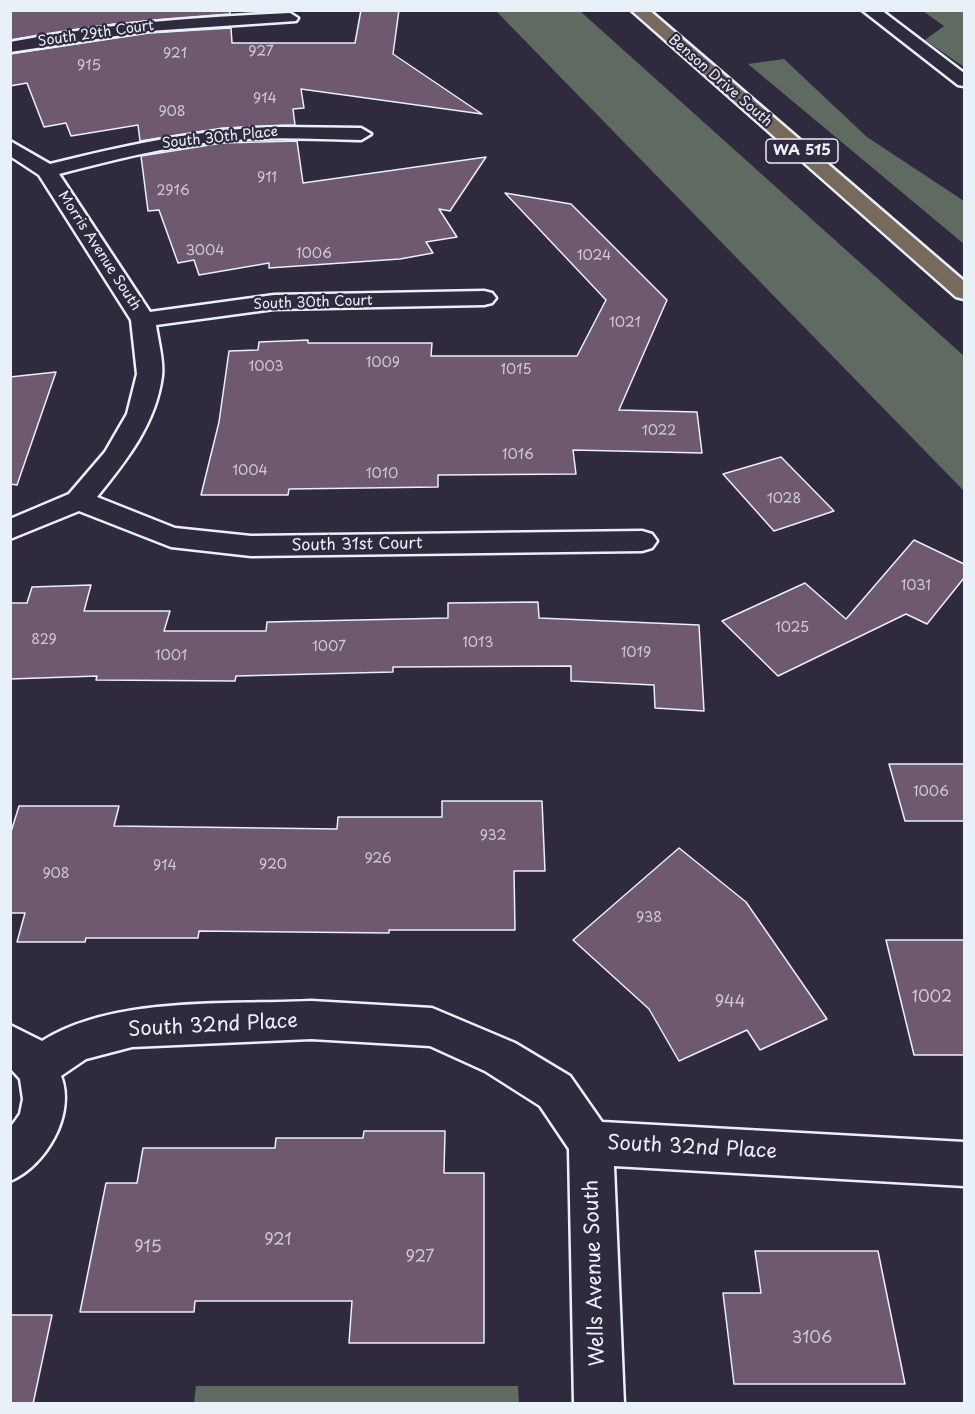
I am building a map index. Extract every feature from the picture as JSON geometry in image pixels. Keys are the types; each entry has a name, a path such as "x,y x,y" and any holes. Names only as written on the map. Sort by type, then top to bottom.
{"main road":[{"name":"Benson Drive South","path":"639,10 964,292"}],"street":[{"path":"870,10 964,81"},
{"name":"South 29th Court","path":"10,47 123,28 195,21 290,18"},
{"name":"South 30th Place","path":"47,171 152,146 206,137 277,132 361,134"},
{"name":"Morris Avenue South","path":"10,147 47,171 143,320 150,374 140,414 116,456 79,500"},
{"name":"South 30th Court","path":"143,320 274,302 484,298"},
{"path":"10,530 79,500"},
{"name":"South 31st Court","path":"79,500 171,537 251,546 642,541"},
{"name":"South 32nd Place","path":"10,1159 32,1134 43,1110 45,1086 25,1055 132,1028 311,1020 432,1027 500,1057 555,1091 591,1143 964,1164"},
{"name":"Wells Avenue South","path":"591,1143 599,1404"}],"green space":[{"path":"496,11 580,11 964,356 964,491"},
{"path":"923,11 964,11 964,67 925,40 944,26"},
{"path":"784,59 867,137 964,201 964,244 748,64"},
{"path":"196,1386 518,1386 519,1403 194,1403"}],"building":[{"path":"10,10 230,10 230,14 114,24 10,40"},
{"path":"361,10 399,10 393,54 482,114 301,89 304,108 293,109 295,125 223,128 140,141 138,125 71,136 66,123 44,127 27,83 10,86 10,54 149,33 231,28 232,43 355,43"},
{"path":"297,141 303,183 486,157 450,211 439,209 457,237 426,242 433,253 400,259 269,268 269,263 199,275 194,260 178,263 159,210 148,211 141,156 222,143"},
{"path":"505,193 571,204 667,300 619,410 697,412 702,453 573,450 576,474 438,475 438,487 289,489 288,495 201,495 219,422 229,351 258,350 259,342 308,340 308,343 432,343 431,356 577,356 606,300"},
{"path":"56,372 17,485 10,484 10,377"},
{"path":"781,457 834,511 774,531 723,474"},
{"path":"914,540 964,564 964,578 927,624 906,614 778,676 722,621 805,583 846,619"},
{"path":"91,585 84,611 170,611 164,631 266,631 267,622 448,618 448,603 538,602 539,618 699,625 704,711 655,708 654,685 571,681 571,666 393,667 393,672 236,676 235,681 96,680 97,676 10,679 10,603 27,603 32,587"},
{"path":"889,764 964,764 964,821 905,821"},
{"path":"442,801 542,801 545,871 514,871 515,930 389,930 389,933 199,931 198,938 86,938 85,942 17,942 25,913 10,913 10,835 19,806 119,806 114,826 337,829 338,817 442,817"},
{"path":"679,848 746,902 827,1019 760,1050 747,1030 679,1061 649,1009 573,940"},
{"path":"886,940 964,940 964,1055 914,1055"},
{"path":"364,1131 445,1131 444,1173 484,1173 484,1343 349,1343 352,1301 195,1301 194,1312 80,1312 106,1183 137,1183 143,1148 275,1148 276,1138 363,1138"},
{"path":"755,1251 878,1251 905,1384 734,1384 723,1293 761,1293"},
{"path":"10,1315 52,1315 33,1404 10,1404"}]}
